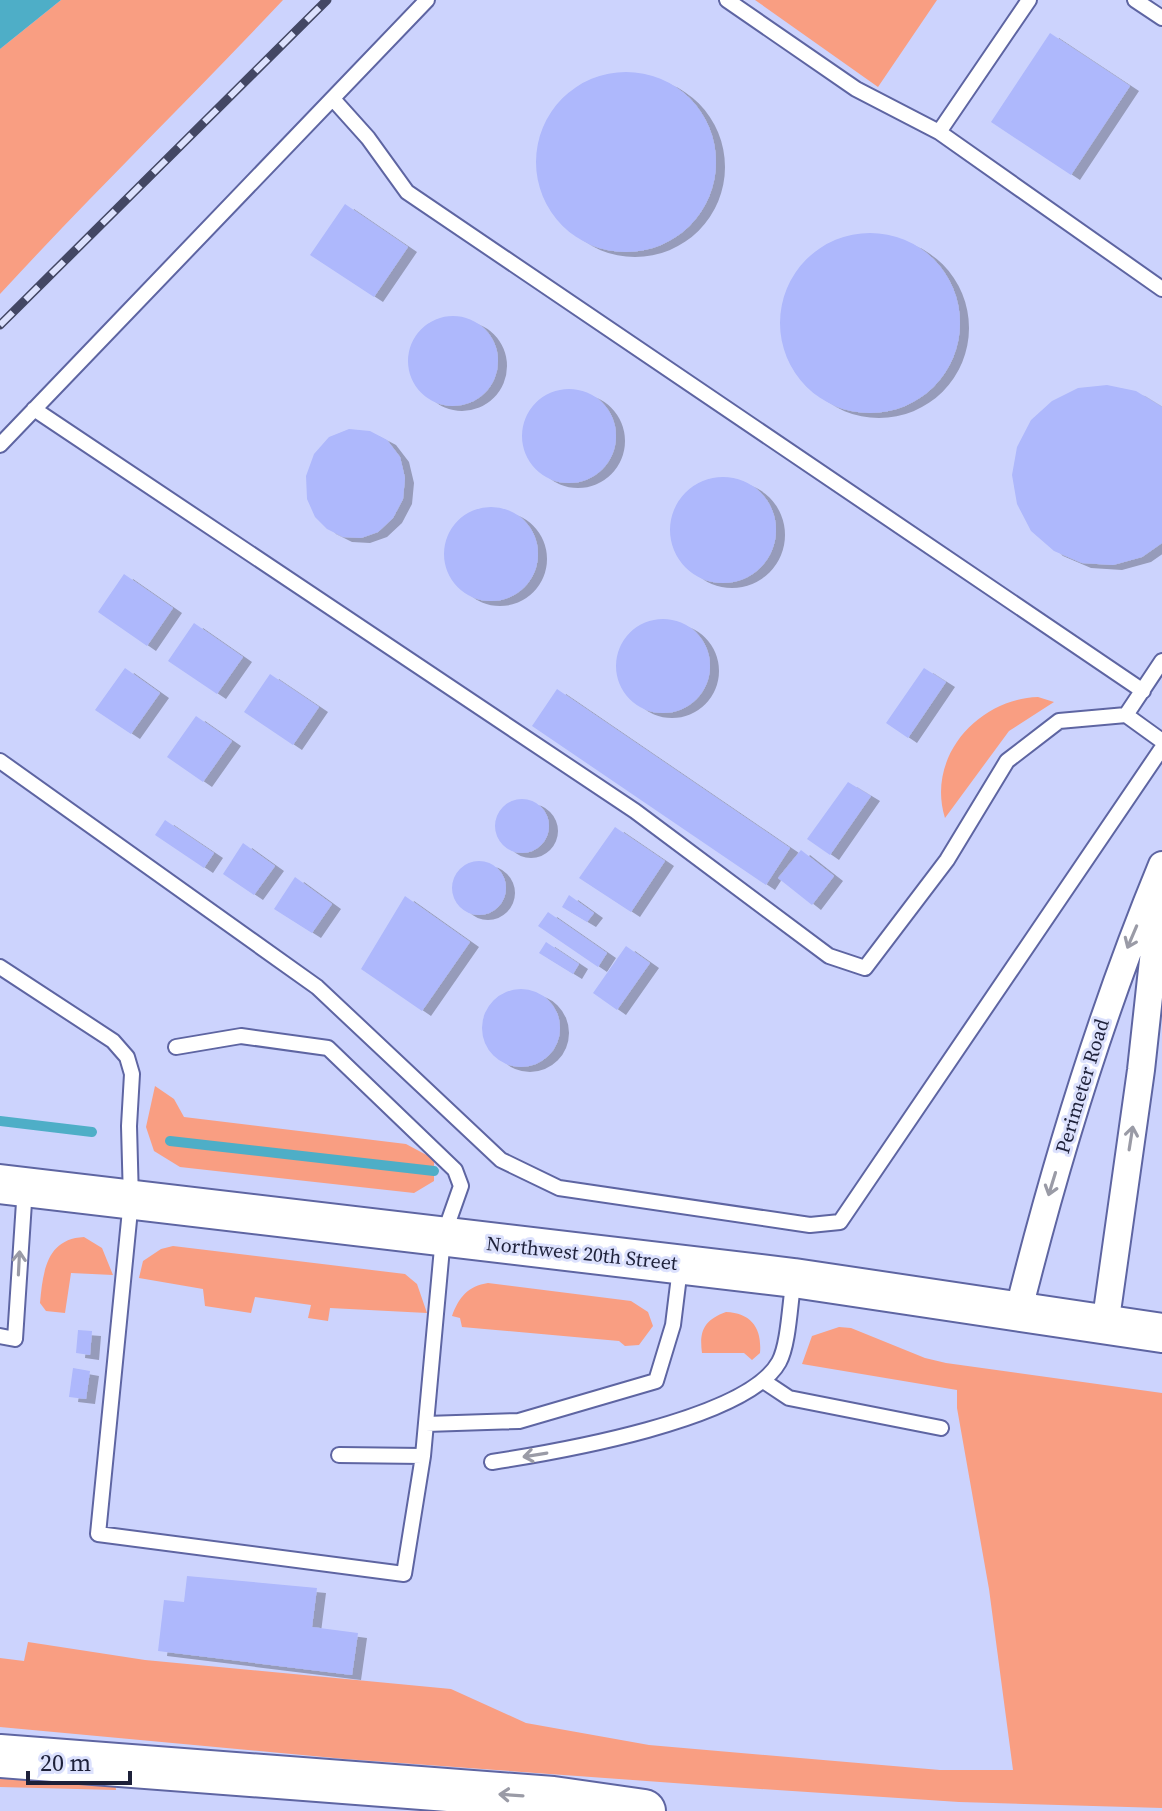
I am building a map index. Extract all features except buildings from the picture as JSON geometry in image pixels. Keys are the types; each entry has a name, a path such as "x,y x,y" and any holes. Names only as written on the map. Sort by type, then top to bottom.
{"main road":[{"path":"0,1756 553,1798 644,1811"}],"street":[{"name":"Perimeter Road","path":"1018,1313 1042,1215 1121,963 1162,865"},
{"path":"1105,1326 1154,972 1162,876"},
{"name":"Northwest 20th Street","path":"12,1185 681,1263 1162,1333"}],"lane":[{"path":"0,445 427,0"},
{"path":"727,0 856,89 939,132 1162,289"},
{"path":"939,132 1029,0"},
{"path":"1135,0 1162,18"},
{"path":"333,99 368,138 407,192 1143,691"},
{"path":"34,409 635,811 829,956 865,968 947,860 1007,761 1059,721 1126,715 1162,741"},
{"path":"1126,715 1162,661"},
{"path":"0,761 317,987 501,1160 559,1188 810,1225 840,1222 1162,748"},
{"path":"0,967 113,1041 127,1057 132,1074 129,1126 131,1200 98,1534 404,1574 423,1456 443,1237 461,1186 455,1170 328,1048 241,1036 176,1047"},
{"path":"0,1336 15,1339 12,1185"},
{"path":"426,1424 519,1421 656,1381 673,1325 681,1263"},
{"path":"492,1462 578,1448 676,1422 765,1382 781,1360 794,1278"},
{"path":"765,1382 789,1398 941,1428"},
{"path":"339,1455 423,1456"}],"shaded area":[{"path":"61,0 283,0 0,294 0,49"},
{"path":"755,0 937,0 878,87"},
{"path":"1038,697 1054,702 1009,731 945,818 941,795 943,774 950,753 962,735 995,708 1016,700"},
{"path":"155,1086 174,1099 184,1117 406,1144 434,1159 434,1181 414,1193 180,1167 154,1151 146,1127"},
{"path":"84,1237 102,1248 113,1275 71,1273 65,1313 46,1311 40,1303 49,1259 62,1244"},
{"path":"173,1246 405,1274 417,1284 427,1313 330,1308 328,1321 308,1318 311,1305 255,1297 251,1313 205,1306 203,1289 139,1278 143,1261 161,1249"},
{"path":"488,1283 631,1301 648,1312 653,1326 639,1345 625,1346 619,1341 462,1327 460,1318 452,1316 458,1303 470,1290"},
{"path":"726,1312 743,1315 754,1324 760,1353 752,1360 744,1353 702,1353 702,1332 708,1323"},
{"path":"839,1327 851,1328 925,1358 946,1363 1162,1393 1162,1808 959,1802 715,1786 345,1759 0,1727 0,1658 24,1661 28,1642 145,1660 451,1689 526,1723 649,1745 940,1770 1013,1770 989,1589 957,1408 957,1390 802,1364 812,1336"},
{"path":"0,1771 115,1782 116,1790 0,1787"}],"water":[{"path":"0,0 61,0 0,49"}],"waterway":[{"path":"0,1121 92,1132"},
{"path":"170,1141 434,1171"}],"railway":[{"path":"0,325 327,0"}]}
